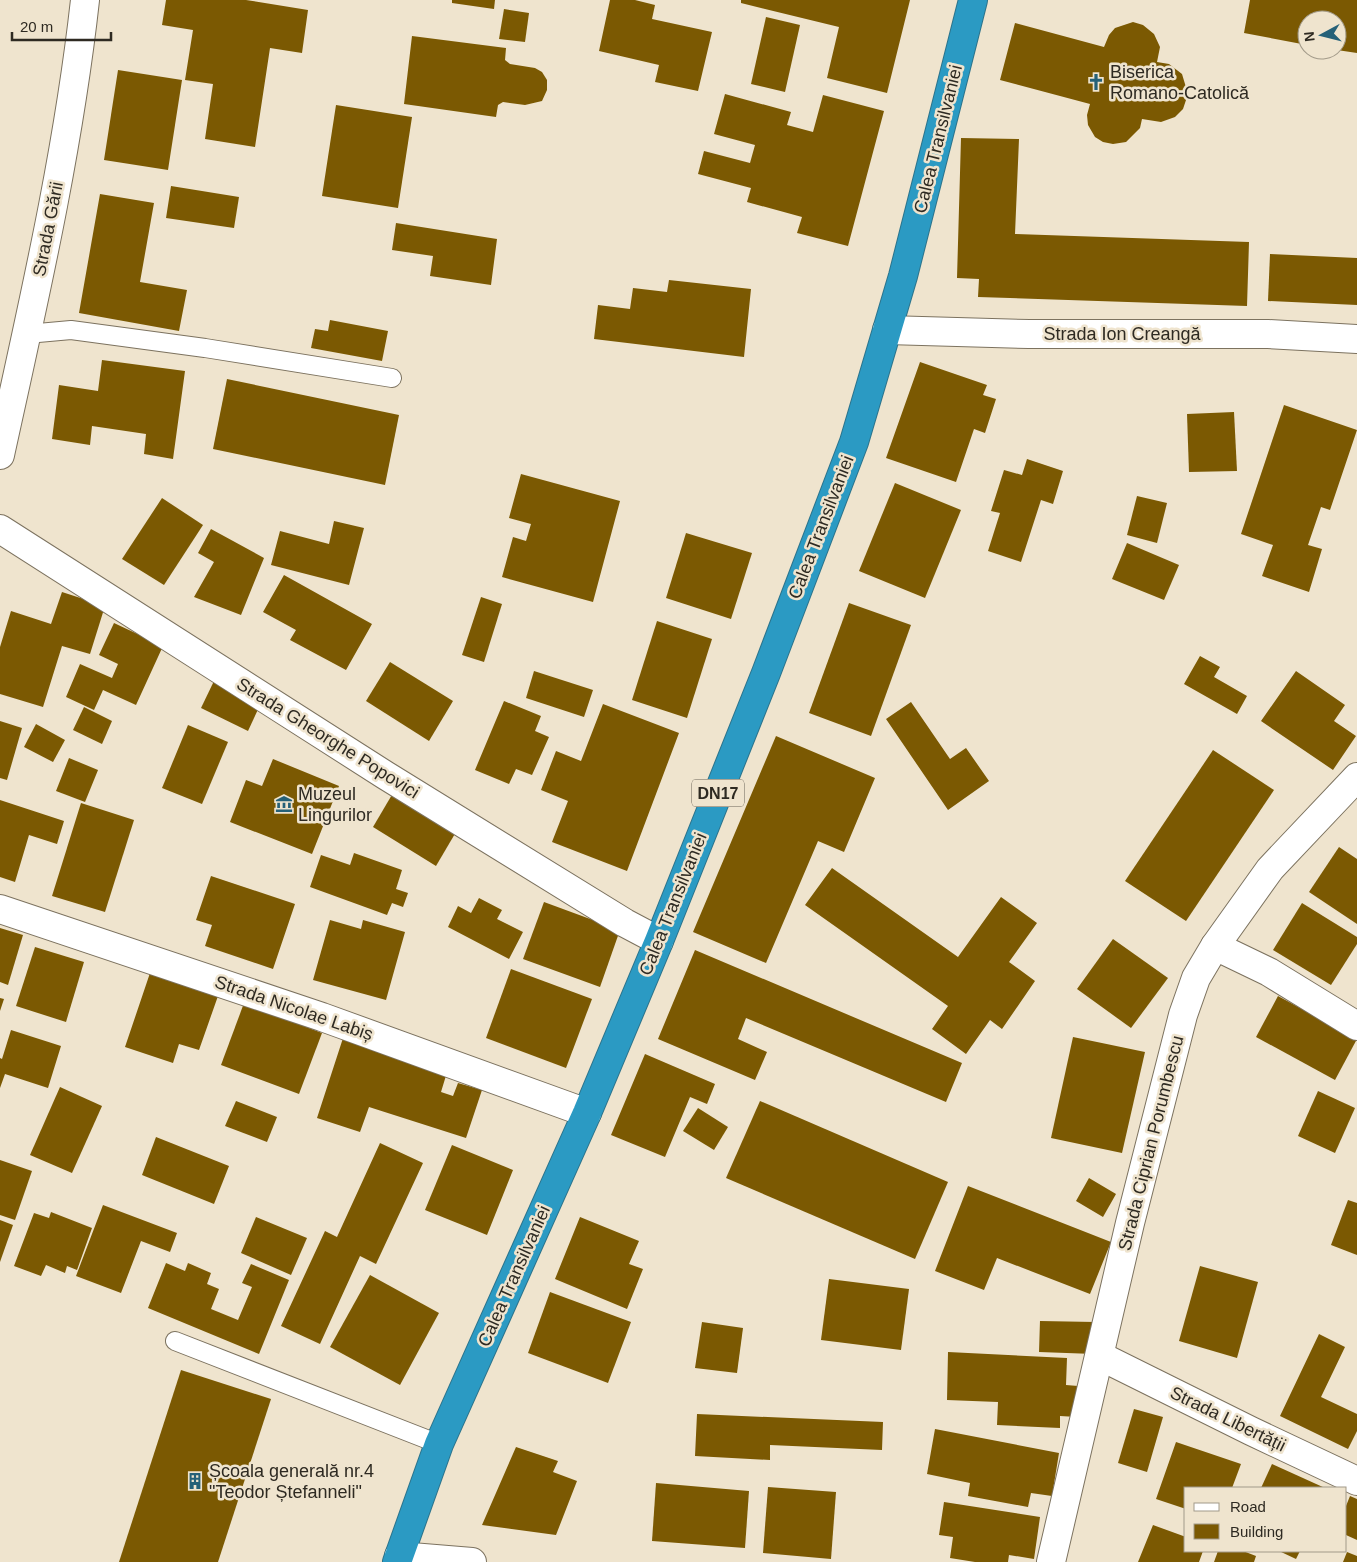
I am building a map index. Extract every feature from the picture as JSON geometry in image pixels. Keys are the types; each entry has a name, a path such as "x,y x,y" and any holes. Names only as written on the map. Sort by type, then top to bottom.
{"highway":[{"name":"Calea Transilvaniei","path":"398,1559 439,1444 587,1112 659,941 766,672 854,442 903,276 973,0"}],"street":[{"name":"Strada Gării","path":"0,455 27,334 70,112 84,0"},
{"name":"Strada Ion Creangă","path":"887,330 1029,334 1268,334 1357,339"},
{"name":"Strada Gheorghe Popovici","path":"0,529 385,775 625,923 659,941"},
{"name":"Strada Ciprian Porumbescu","path":"1051,1562 1130,1224 1183,1015 1196,978 1215,946 1270,870 1357,777"},
{"name":"Strada Nicolae Labiș","path":"0,909 322,1017 587,1112"},
{"path":"1215,946 1269,972 1357,1026"},
{"name":"Strada Libertății","path":"1100,1356 1251,1431 1357,1480"},
{"path":"398,1559 472,1562"}],"lane":[{"path":"27,334 70,330 205,348 392,378"},
{"path":"175,1342 439,1444"}],"building":[{"path":"166,0 246,0 308,10 302,53 270,48 255,147 205,139 213,84 185,80 193,30 162,25"},
{"path":"452,0 495,0 494,9 452,3"},
{"path":"610,0 635,0 655,5 652,19 712,32 698,91 655,82 659,65 599,51"},
{"path":"741,0 910,0 887,93 827,78 839,27 741,3"},
{"path":"1250,0 1357,0 1357,53 1347,52 1347,10 1297,10 1297,43 1244,33"},
{"path":"504,9 529,13 525,42 499,39"},
{"path":"766,17 800,25 785,92 751,84"},
{"name":"Biserica Romano-Catolică","path":"1133,22 1143,25 1154,34 1160,47 1157,62 1169,64 1182,74 1188,94 1183,109 1175,117 1161,122 1142,119 1140,128 1126,142 1113,144 1103,142 1095,137 1088,125 1087,115 1090,104 1000,80 1015,23 1104,47 1109,35 1115,28"},
{"path":"412,36 506,48 505,60 510,64 535,68 542,72 547,80 547,90 542,101 525,105 503,102 498,105 496,117 404,104"},
{"path":"118,70 182,80 168,170 104,160"},
{"path":"725,94 791,112 787,125 813,132 823,95 884,111 848,246 797,233 802,217 747,202 751,188 698,174 704,151 750,163 755,145 714,134"},
{"path":"336,105 412,117 398,208 322,196"},
{"path":"961,138 1019,139 1015,234 1249,242 1247,306 978,297 979,279 957,278"},
{"path":"171,186 239,197 234,228 166,218"},
{"path":"100,194 154,203 140,282 187,290 179,331 79,313"},
{"path":"396,223 497,239 491,285 430,276 433,256 392,250"},
{"path":"1270,254 1357,258 1357,305 1268,301"},
{"path":"669,280 751,289 744,357 594,339 598,305 630,309 633,288 667,292"},
{"path":"330,320 388,331 382,361 311,348 315,329 328,331"},
{"path":"102,360 185,371 173,459 144,454 146,434 92,426 90,445 52,439 59,385 98,391"},
{"path":"920,362 987,385 983,395 996,399 985,433 974,429 956,482 886,458"},
{"path":"227,379 399,415 385,485 213,449"},
{"path":"1284,405 1357,430 1330,510 1321,507 1308,545 1322,549 1309,592 1262,576 1273,545 1241,534"},
{"path":"1234,412 1237,471 1189,472 1187,414"},
{"path":"1027,459 1063,471 1053,504 1041,500 1021,562 988,551 1000,513 991,511 1004,470 1022,475"},
{"path":"521,474 620,501 593,602 502,577 513,537 526,541 531,524 509,518"},
{"path":"895,483 961,510 925,598 859,571"},
{"path":"1137,496 1167,503 1157,543 1127,535"},
{"path":"162,498 203,525 164,585 122,559"},
{"path":"334,521 364,528 349,585 271,565 280,531 329,544"},
{"path":"211,529 264,558 241,615 194,597 214,562 198,553"},
{"path":"686,533 752,553 731,619 666,598"},
{"path":"1127,543 1179,565 1164,600 1112,579"},
{"path":"284,575 372,624 346,670 290,640 296,630 263,612"},
{"path":"62,592 105,606 90,654 62,646 43,707 0,694 0,647 11,611 51,624"},
{"path":"481,597 502,604 484,662 462,655"},
{"path":"849,603 911,625 871,736 809,713"},
{"path":"657,621 712,639 687,718 632,700"},
{"path":"114,623 163,646 136,705 103,690 94,710 66,697 80,664 112,678 118,664 99,655"},
{"path":"1200,656 1220,667 1214,677 1247,696 1237,714 1184,684"},
{"path":"390,662 453,701 429,741 366,701"},
{"path":"534,671 593,690 584,717 526,698"},
{"path":"1296,671 1345,705 1334,721 1356,736 1333,770 1261,721"},
{"path":"214,681 261,703 248,731 201,708"},
{"path":"504,701 541,716 535,731 549,737 532,775 516,769 509,784 475,770"},
{"path":"911,702 950,759 966,748 989,781 948,810 886,719"},
{"path":"603,704 679,733 627,871 552,842 568,801 541,790 556,751 581,761"},
{"path":"84,707 112,721 102,744 73,730"},
{"path":"0,721 22,728 7,780 0,778"},
{"path":"36,724 65,740 53,762 24,747"},
{"path":"188,725 228,742 202,804 162,788"},
{"path":"776,736 875,778 844,852 818,841 766,963 693,932"},
{"path":"1213,750 1274,790 1186,921 1125,881"},
{"path":"69,758 98,770 85,802 56,791"},
{"name":"Muzeul Lingurilor","path":"273,759 339,786 312,854 230,822 246,780 262,786"},
{"path":"393,793 456,832 436,866 373,827"},
{"path":"0,800 64,821 57,844 29,835 15,882 0,877"},
{"path":"81,803 134,820 105,912 52,896"},
{"path":"1339,847 1357,859 1357,924 1309,892"},
{"path":"354,853 402,870 396,889 408,893 403,907 392,903 387,915 310,887 321,855 350,865"},
{"path":"832,868 958,957 1001,897 1037,923 1009,962 1035,981 1002,1029 990,1020 966,1054 932,1029 948,1006 805,905"},
{"path":"211,876 295,904 273,969 205,946 212,925 196,920"},
{"path":"479,898 502,910 497,919 523,932 509,959 448,927 458,906 471,913"},
{"path":"544,902 620,930 600,987 523,959"},
{"path":"1302,903 1357,937 1357,944 1331,985 1273,950"},
{"path":"330,920 361,929 363,920 405,932 386,1000 313,980"},
{"path":"0,928 23,935 8,985 0,982"},
{"path":"1113,939 1168,978 1131,1028 1077,989"},
{"path":"35,947 84,962 66,1022 16,1006"},
{"path":"695,950 962,1063 946,1102 746,1018 738,1039 767,1052 755,1080 658,1039"},
{"path":"511,969 592,999 566,1068 486,1038"},
{"path":"150,973 218,996 199,1050 179,1044 173,1063 125,1047"},
{"path":"1278,996 1357,1039 1335,1080 1256,1037"},
{"path":"0,998 4,999 0,1011"},
{"path":"244,1003 322,1033 299,1094 221,1065"},
{"path":"11,1030 61,1046 48,1088 5,1074 0,1088 0,1058 2,1059"},
{"path":"344,1035 448,1069 441,1092 453,1096 458,1083 482,1090 466,1138 369,1107 360,1132 317,1118"},
{"path":"1073,1037 1145,1052 1122,1153 1051,1138"},
{"path":"645,1054 715,1084 707,1104 690,1097 665,1157 611,1135"},
{"path":"60,1087 102,1106 72,1173 30,1155"},
{"path":"1318,1091 1355,1108 1335,1153 1298,1136"},
{"path":"236,1101 277,1117 267,1142 225,1126"},
{"path":"760,1101 948,1182 915,1259 726,1178"},
{"path":"698,1108 728,1127 714,1150 683,1131"},
{"path":"156,1137 229,1166 214,1204 142,1175"},
{"path":"380,1143 423,1163 376,1264 360,1256 320,1344 281,1326 325,1231 337,1237"},
{"path":"452,1145 513,1170 487,1235 425,1210"},
{"path":"0,1160 32,1171 15,1220 0,1215"},
{"path":"1089,1178 1116,1194 1103,1217 1076,1201"},
{"path":"968,1186 1111,1242 1090,1294 997,1258 984,1290 935,1271"},
{"path":"1348,1200 1357,1203 1357,1255 1331,1245"},
{"path":"103,1205 177,1233 170,1252 141,1241 121,1293 76,1276"},
{"path":"51,1212 92,1228 77,1270 67,1266 65,1273 46,1265 41,1276 14,1266 34,1213 49,1218"},
{"path":"256,1217 307,1238 291,1275 241,1253"},
{"path":"580,1217 639,1241 629,1264 643,1269 627,1309 555,1279"},
{"path":"0,1220 13,1225 0,1262"},
{"path":"166,1263 185,1271 188,1263 211,1273 207,1284 219,1289 211,1309 238,1320 252,1287 242,1283 251,1264 289,1280 259,1354 148,1308"},
{"path":"1200,1266 1258,1282 1237,1358 1179,1341"},
{"path":"370,1275 439,1313 400,1385 330,1347"},
{"path":"829,1279 909,1289 901,1350 821,1340"},
{"path":"550,1292 631,1322 608,1383 528,1353"},
{"path":"1040,1321 1095,1322 1094,1354 1039,1352"},
{"path":"702,1322 743,1328 737,1373 695,1368"},
{"path":"1319,1334 1345,1347 1321,1397 1357,1414 1357,1431 1348,1449 1280,1416"},
{"path":"948,1352 1067,1358 1066,1385 1078,1386 1077,1417 1060,1416 1060,1428 997,1425 998,1402 947,1400"},
{"name":"Școala generală nr.4 \"Teodor Ștefanneli\"","path":"181,1370 271,1399 218,1562 119,1562"},
{"path":"1134,1409 1163,1417 1147,1472 1118,1463"},
{"path":"697,1414 883,1422 882,1450 770,1445 770,1460 695,1456"},
{"path":"935,1429 1059,1453 1052,1496 1031,1493 1028,1507 968,1496 970,1483 927,1474"},
{"path":"1176,1442 1241,1464 1232,1487 1184,1487 1184,1508 1156,1499"},
{"path":"516,1447 558,1461 553,1472 577,1481 556,1535 482,1525"},
{"path":"1272,1464 1323,1487 1261,1487"},
{"path":"656,1483 749,1491 745,1548 652,1541"},
{"path":"768,1487 836,1492 831,1559 763,1553"},
{"path":"1350,1496 1357,1499 1357,1540 1347,1535 1347,1504"},
{"path":"944,1502 1040,1517 1034,1559 1009,1555 1008,1562 975,1562 950,1558 953,1537 939,1535"},
{"path":"1153,1525 1184,1536 1184,1552 1203,1552 1199,1562 1138,1562"},
{"path":"1218,1552 1246,1552 1256,1556 1254,1562 1214,1562"},
{"path":"1281,1552 1300,1552 1296,1559"},
{"path":"1347,1552 1357,1556 1357,1562 1343,1562"}],"place":[{"name":"Biserica Romano-Catolică","path":"1096,82"},
{"name":"Muzeul Lingurilor","path":"284,804"},
{"name":"Școala generală nr.4 \"Teodor Ștefanneli\"","path":"195,1481"}]}
